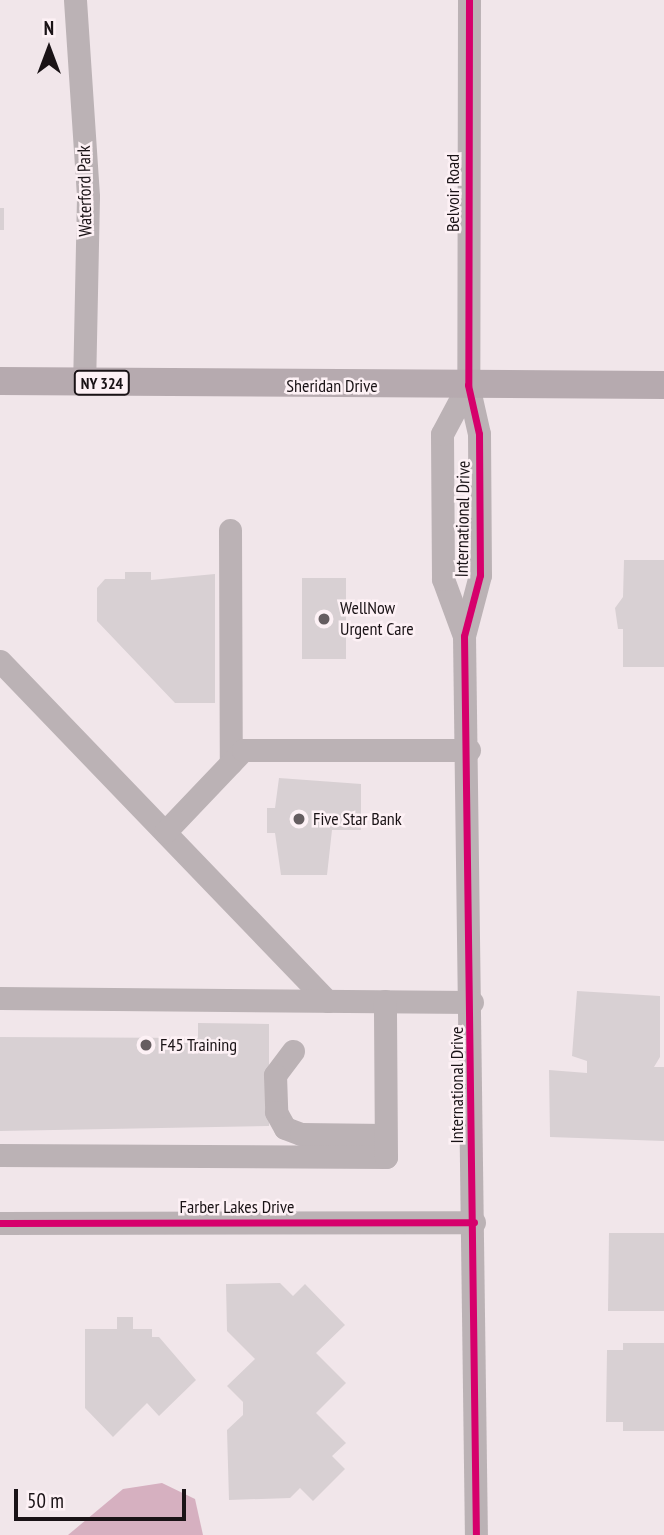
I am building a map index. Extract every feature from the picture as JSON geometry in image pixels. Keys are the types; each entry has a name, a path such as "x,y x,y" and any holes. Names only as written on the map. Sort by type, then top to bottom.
{"main road":[{"name":"Sheridan Drive","path":"0,381 664,385"}],"street":[{"name":"Waterford Park","path":"75,0 88,198 84,382"},
{"name":"Belvoir Road","path":"468,385 469,0"},
{"name":"International Drive","path":"464,636 443,579 442,434 468,385"},
{"name":"International Drive","path":"468,385 479,434 480,575 464,636 469,750 477,1535"},
{"path":"230,530 231,762"},
{"path":"0,661 327,1001"},
{"path":"165,832 243,750 469,750"},
{"path":"0,998 472,1002"},
{"path":"0,1155 386,1157 385,1001"},
{"path":"293,1051 275,1075 276,1112 285,1128 301,1135 385,1135"},
{"name":"Farber Lakes Drive","path":"0,1223 474,1222"}],"shaded area":[{"path":"162,1483 195,1499 203,1535 68,1535 123,1489"}],"building":[{"path":"0,208 4,208 4,230 0,230"},
{"path":"624,560 664,560 664,667 623,667 623,629 618,629 615,608 623,597"},
{"path":"125,572 151,572 151,580 215,574 215,703 175,703 97,621 97,588 105,579 125,579"},
{"name":"WellNow Urgent Care","path":"302,578 346,578 346,659 302,659"},
{"name":"Five Star Bank","path":"279,778 361,784 361,830 332,830 327,875 281,875 275,833 267,833 267,808 275,808"},
{"path":"577,991 660,996 660,1057 654,1067 664,1067 664,1141 550,1137 549,1070 587,1073 587,1061 572,1056"},
{"path":"198,1023 269,1024 269,1126 0,1131 0,1037 198,1038"},
{"path":"609,1233 664,1233 664,1311 608,1311"},
{"path":"280,1283 293,1296 305,1284 345,1325 316,1353 346,1383 316,1413 346,1443 332,1456 345,1469 313,1501 300,1488 290,1498 229,1500 227,1430 243,1415 243,1402 227,1386 255,1359 227,1331 226,1284"},
{"path":"117,1317 133,1317 133,1329 152,1329 152,1337 159,1337 196,1380 159,1416 147,1403 113,1437 85,1408 85,1329 117,1329"},
{"path":"623,1343 664,1343 664,1431 623,1431 623,1422 606,1422 607,1350 623,1350"}],"cycle path":[{"path":"469,0 468,385 479,434 480,575 464,636 476,1535"},
{"path":"0,1223 474,1222"}],"place":[{"name":"WellNow Urgent Care","path":"324,619"},
{"name":"Five Star Bank","path":"299,819"},
{"name":"F45 Training","path":"146,1045"}]}
